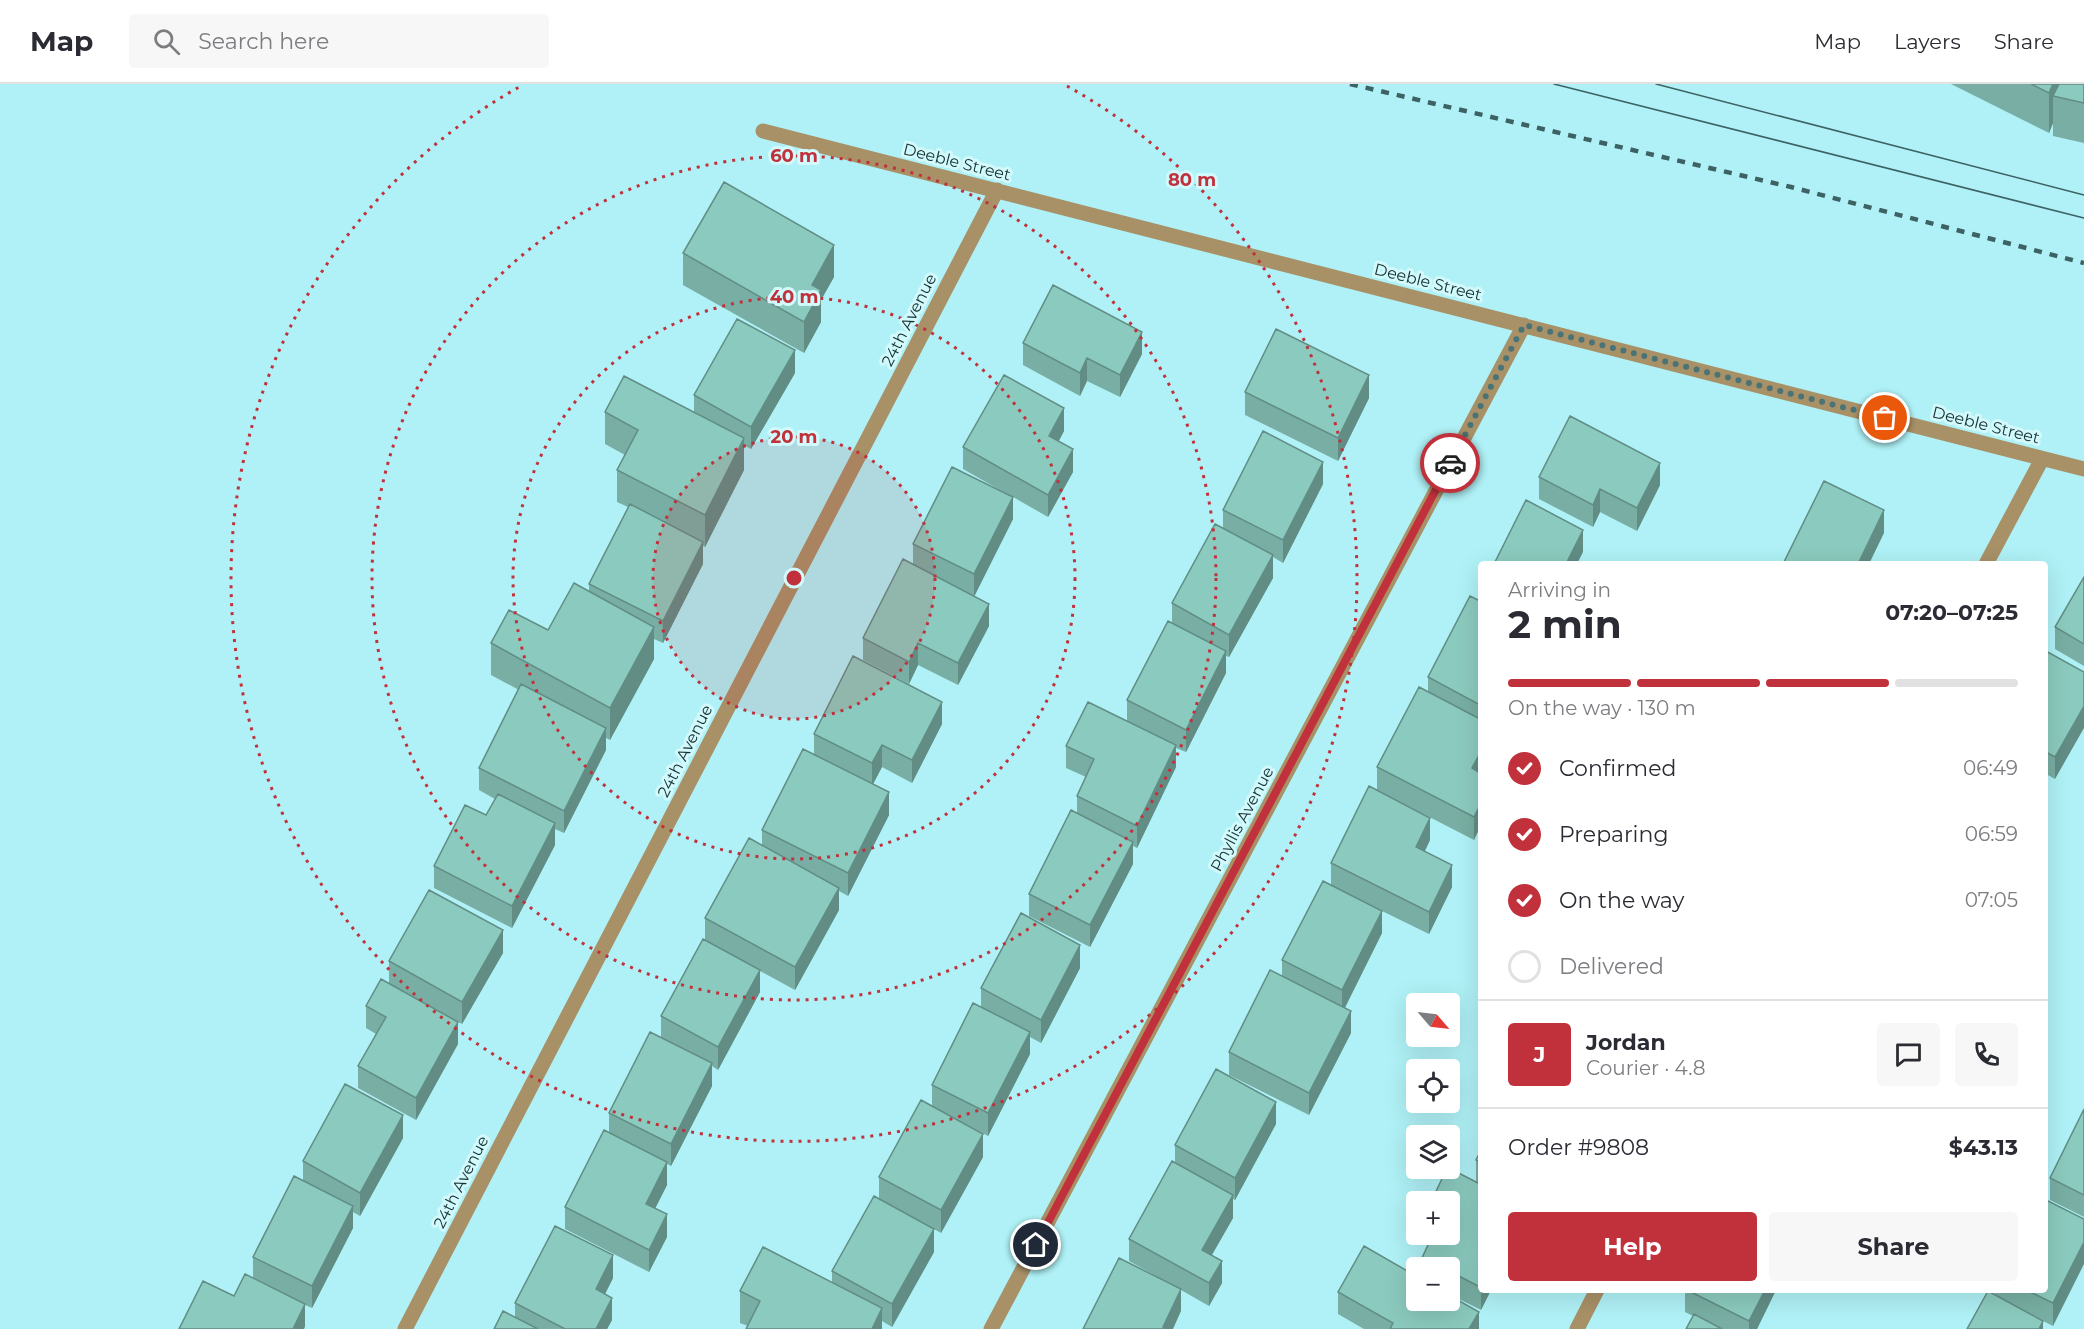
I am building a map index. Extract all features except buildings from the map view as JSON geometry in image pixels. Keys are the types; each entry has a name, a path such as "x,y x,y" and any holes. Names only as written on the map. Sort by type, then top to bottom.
{"street":[{"name":"Deeble Street","path":"763,131 2084,469"},
{"name":"24th Avenue","path":"405,1329 997,190"},
{"name":"Phyllis Avenue","path":"991,1329 1524,325"},
{"path":"1988,561 2043,459"},
{"path":"1577,1329 1596,1293"}],"tram line":[{"path":"1554,84 2084,218"},
{"path":"1656,84 2084,195"}],"railway":[{"path":"1350,84 1791,187 2084,263"}],"way so far":[{"path":"1450,463 1524,325 1885,418"}],"route":[{"path":"1036,1245 1450,463"}]}
